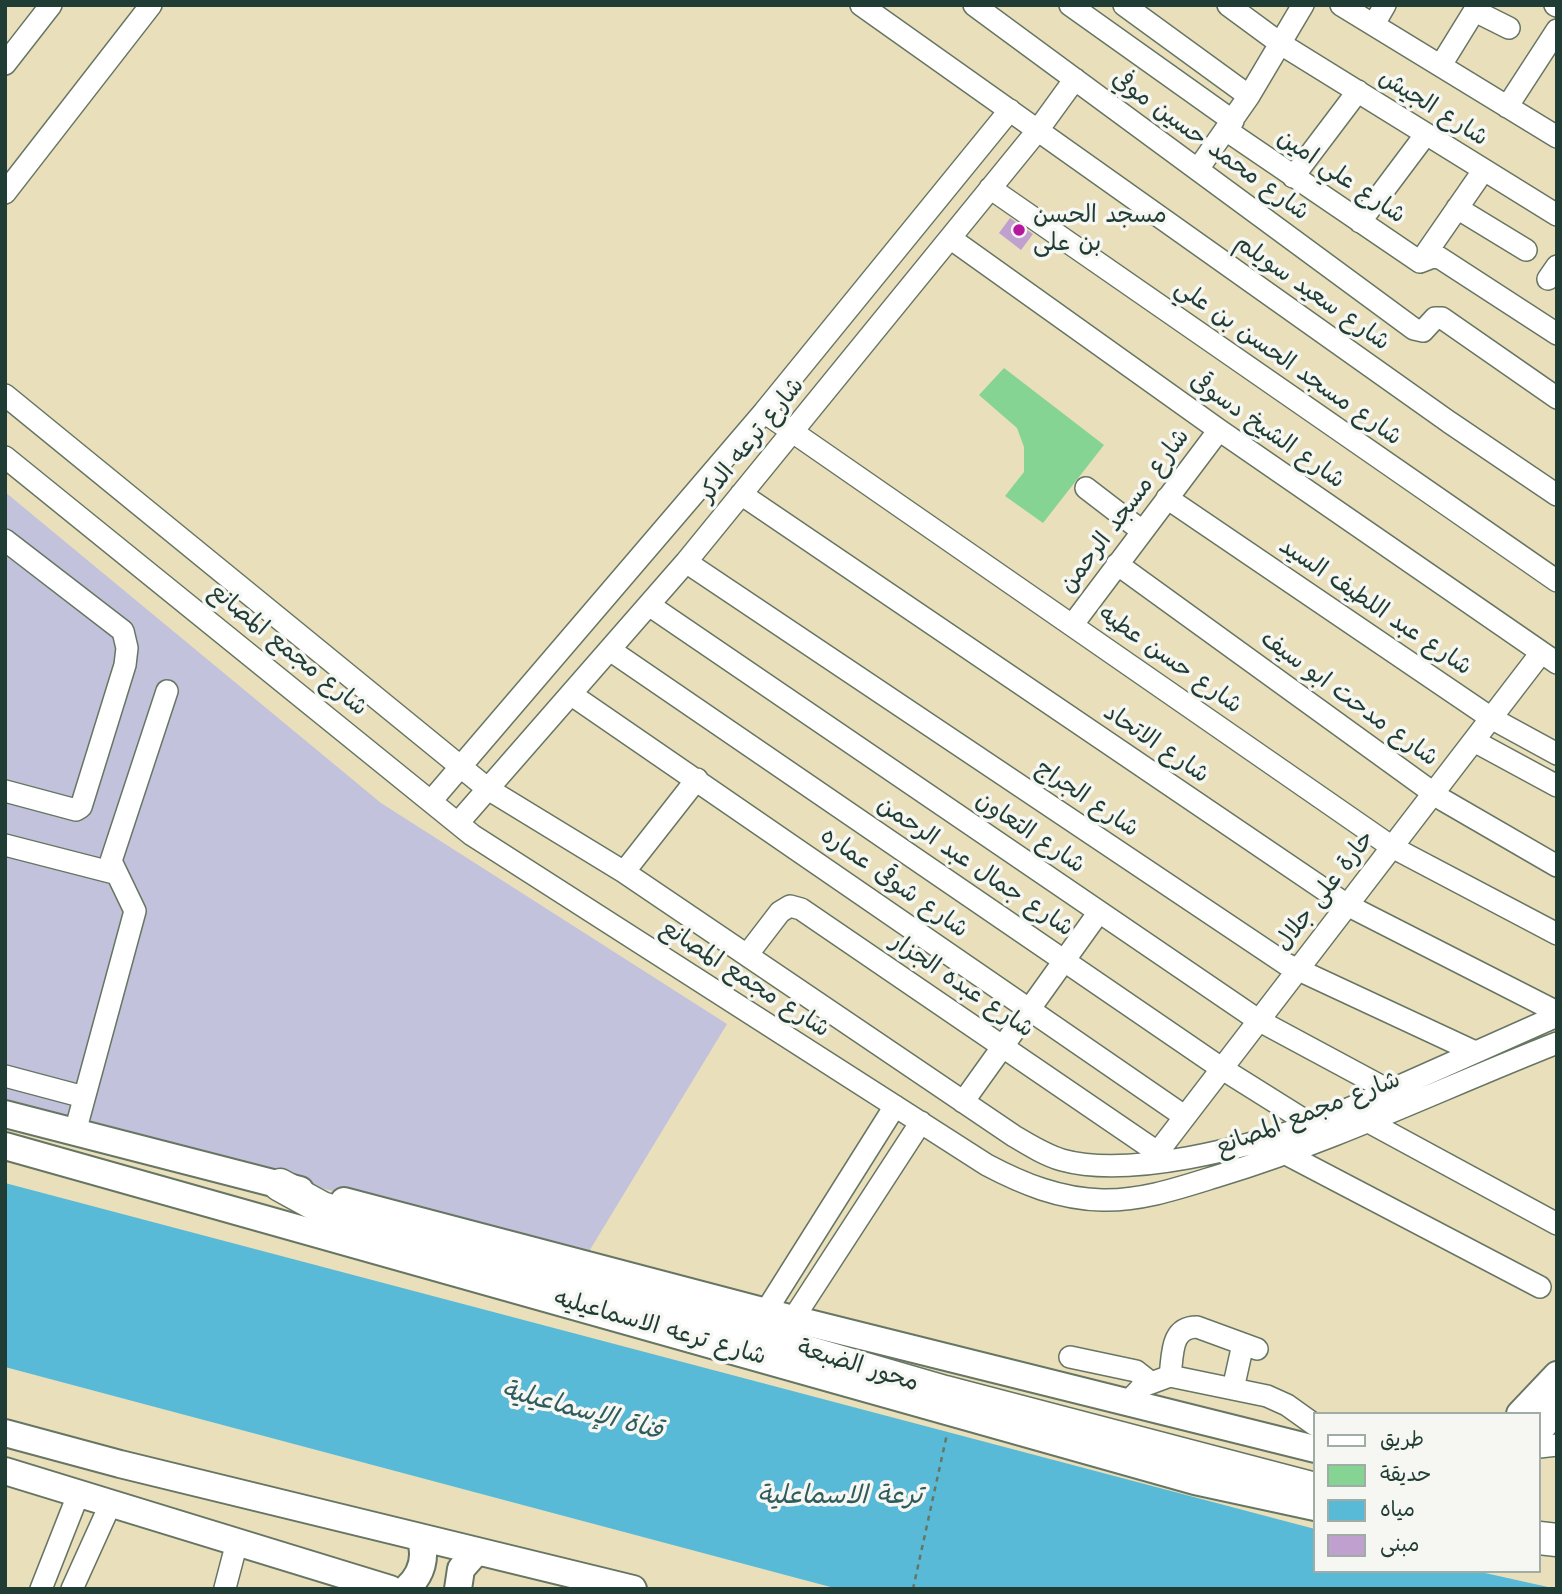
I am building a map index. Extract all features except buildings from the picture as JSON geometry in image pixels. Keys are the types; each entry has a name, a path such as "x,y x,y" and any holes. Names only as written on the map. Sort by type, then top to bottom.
{"highway":[{"name":"محور الضبعة","path":"280,1185 322,1208 403,1235 945,1392 1314,1489"},
{"path":"1072,1444 1131,1451 1314,1501"}],"main road":[{"name":"شارع ترعه الاسماعيليه","path":"5,1114 793,1319 1314,1449"},
{"name":"شارع ترعه الاسماعيليه","path":"5,1146 1195,1480 1314,1507"},
{"path":"1522,1412 1557,1375"},
{"path":"1541,1429 1557,1409"},
{"path":"5,1433 120,1464 633,1589"},
{"path":"8,1476 390,1589"},
{"path":"406,1589 421,1568 424,1552 419,1537"},
{"path":"458,1589 461,1569 477,1551"}],"street":[{"path":"5,64 51,5"},
{"name":"شارع سعيد سويلم","path":"861,5 1449,422 1557,495"},
{"name":"شارع محمد حسين موفي","path":"974,5 1415,329 1423,331 1435,318 1442,318 1557,398"},
{"name":"شارع علي امين","path":"1070,5 1293,177 1423,261 1440,258 1557,334"},
{"path":"1124,5 1249,96"},
{"name":"شارع الجيش","path":"1228,5 1281,44 1557,215"},
{"path":"1341,5 1557,137"},
{"path":"1374,24 1385,5"},
{"path":"5,193 142,8"},
{"path":"1198,169 1249,96 1281,44 1297,8"},
{"path":"1441,65 1477,8 1509,28"},
{"path":"1507,107 1557,30"},
{"name":"شارع ترعه الدكر","path":"458,823 686,562 1038,130 1075,79"},
{"path":"1293,177 1358,91"},
{"name":"شارع ترعه الدكر","path":"432,800 764,412 1010,110"},
{"path":"1360,222 1426,134"},
{"path":"1423,261 1483,171"},
{"name":"شارع مسجد الحسن بن علي","path":"990,188 1557,580"},
{"path":"1457,208 1526,250"},
{"name":"شارع الشيخ دسوقى","path":"950,238 1219,430 1549,658"},
{"name":"شارع مجمع المصانع","path":"5,395 488,789 624,872 1014,1136 1062,1160 1095,1164 1231,1149 1312,1125 1557,1014"},
{"name":"شارع حسن عطيه","path":"764,412 1392,847 1557,934"},
{"name":"شارع مسجد الرحمن","path":"1073,624 1219,430"},
{"name":"شارع مجمع المصانع","path":"5,457 458,823 1009,1177 1056,1194 1102,1200 1149,1196 1288,1155 1367,1121 1552,1049"},
{"path":"1086,488 1142,531"},
{"name":"شارع الاتحاد","path":"741,494 1347,905 1557,1014"},
{"name":"شارع عبد اللطيف السيد","path":"1167,498 1492,718 1557,754"},
{"path":"5,540 123,631 127,648 125,665 81,807 76,810 63,808 5,791"},
{"name":"شارع الجراج","path":"686,562 1297,970 1475,1052"},
{"name":"شارع مدحت ابو سيف","path":"1117,564 1433,793 1557,866"},
{"name":"شارع التعاون","path":"649,605 1258,1020 1391,1091"},
{"name":"شارع جمال عبد الرحمن","path":"610,650 1221,1068 1312,1125"},
{"name":"حارة على جلال","path":"1154,1156 1492,718 1549,658"},
{"path":"75,1132 135,911 125,887 114,873 111,861 167,691"},
{"name":"شارع شوقى عماره","path":"572,695 1184,1116"},
{"path":"1474,741 1557,786"},
{"path":"624,872 697,779"},
{"path":"5,845 114,873"},
{"name":"شارع عبده الجزار","path":"747,956 780,912 796,907 1003,1046 1154,1156"},
{"path":"963,1102 1099,912"},
{"path":"1532,1027 1552,1049"},
{"path":"5,1076 85,1097"},
{"path":"766,1311 895,1106"},
{"path":"1367,1121 1557,1224"},
{"path":"793,1319 920,1122"},
{"path":"1288,1155 1540,1287"},
{"path":"1056,1194 1062,1160"},
{"path":"1127,1404 1160,1379 1176,1338 1187,1327 1197,1327 1250,1346 1233,1388"},
{"path":"1070,1357 1160,1379 1233,1388 1287,1405 1314,1424"},
{"path":"41,1589 78,1495"},
{"path":"72,1589 110,1505"},
{"path":"220,1588 237,1542"}],"path":[{"path":"913,1589 948,1428"}],"shaded area":[{"path":"5,492 381,803 727,1024 585,1258 5,1104"}],"green space":[{"path":"1004,368 1104,445 1043,523 1005,496 1024,472 1024,447 1017,428 979,395"}],"water":[{"name":"ترعة الاسماعلية","path":"5,1183 1314,1529 1314,1573 1485,1573 1557,1589 838,1589 5,1367"}],"place":[{"name":"مسجد الحسن بن على","path":"1019,230"}],"water label":[{"name":"قناة الإسماعيلية","path":"582,1411"}]}
